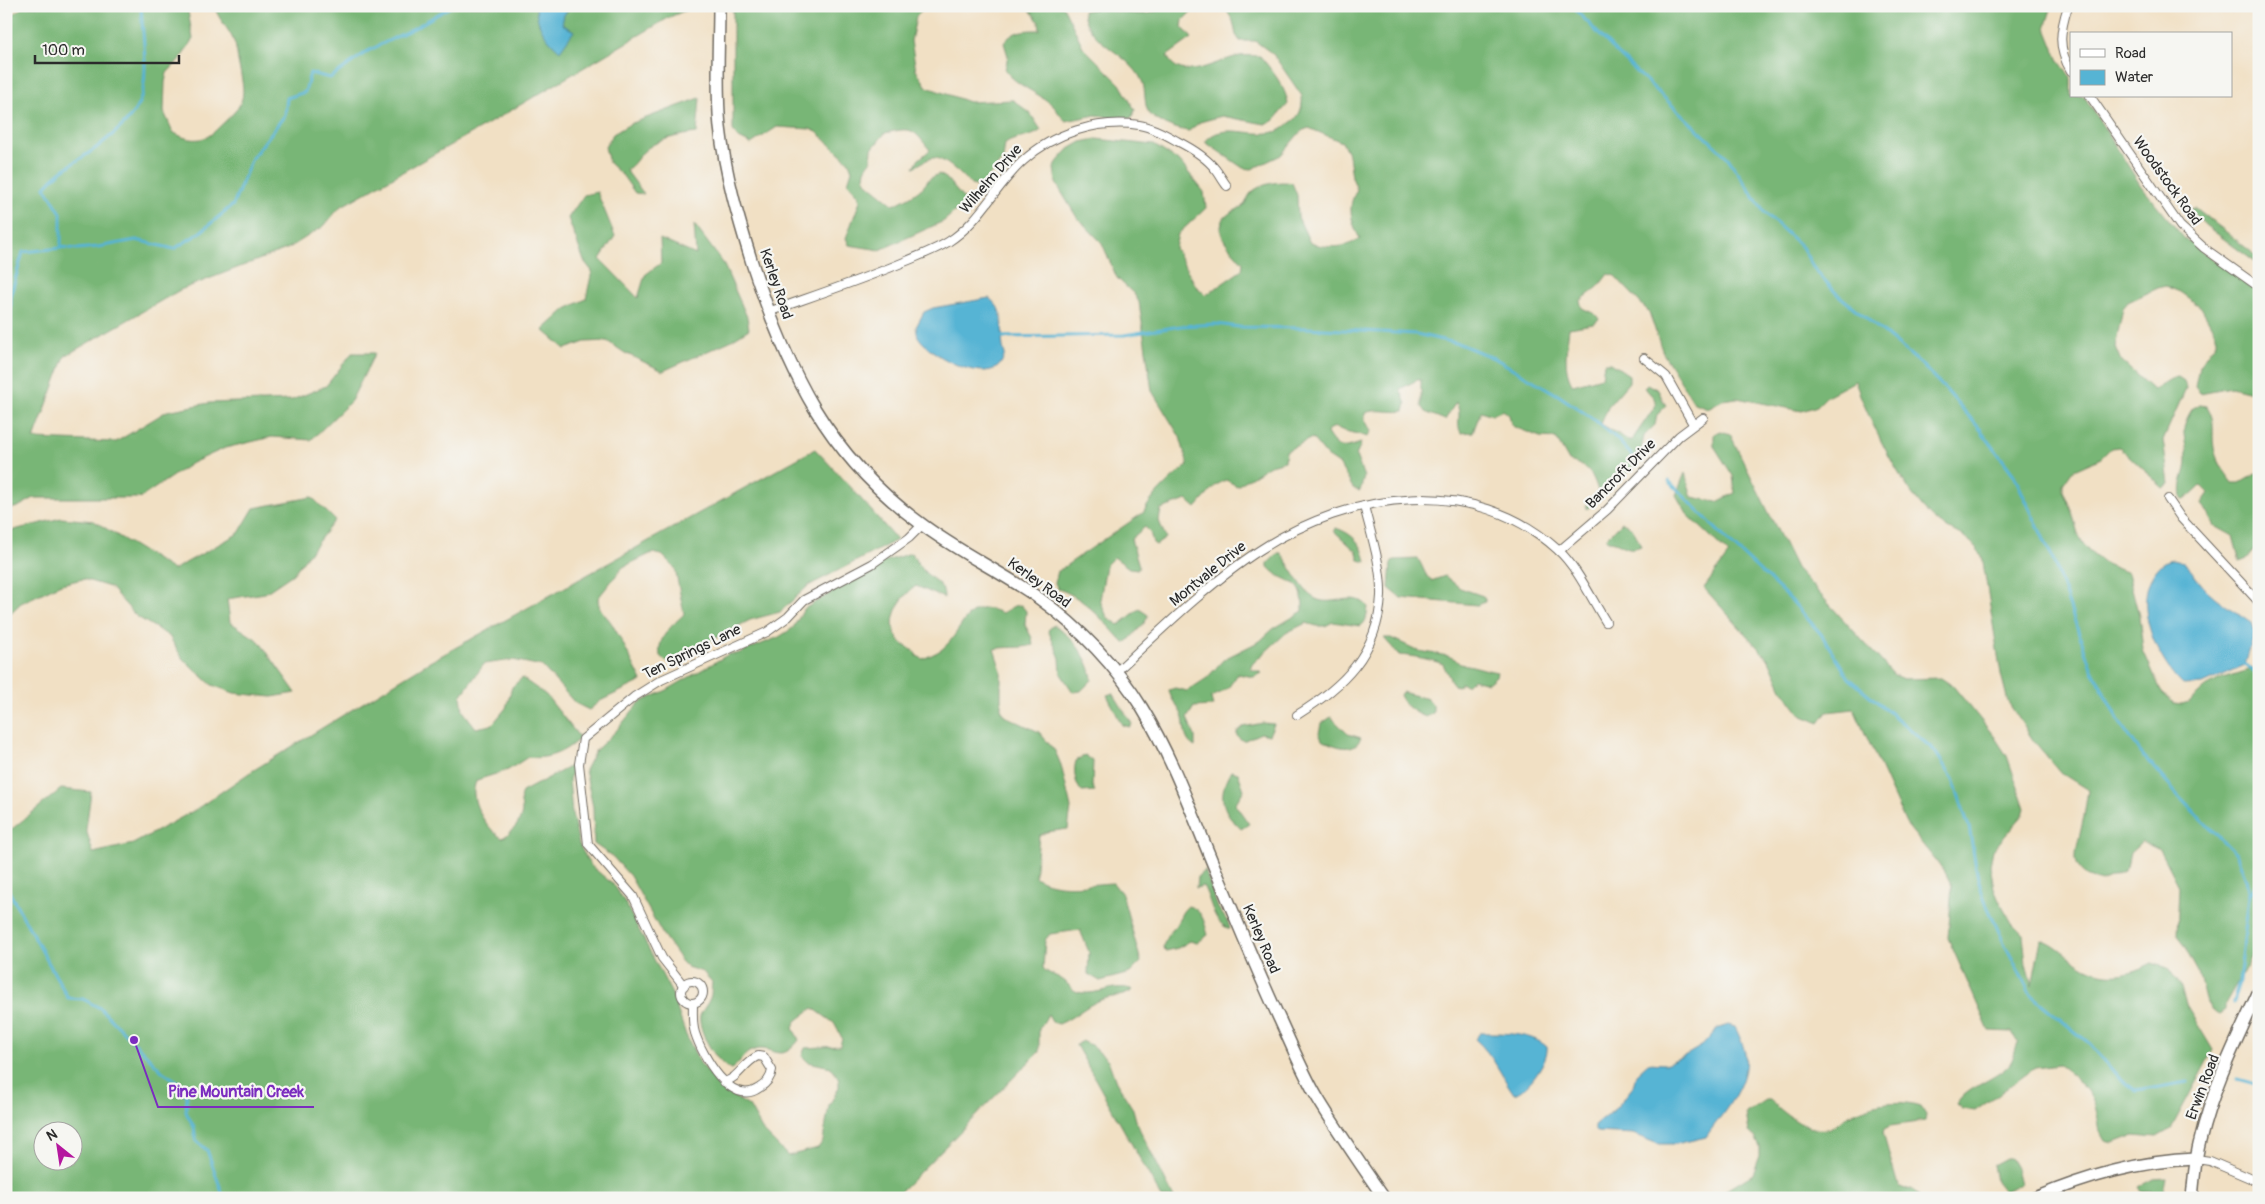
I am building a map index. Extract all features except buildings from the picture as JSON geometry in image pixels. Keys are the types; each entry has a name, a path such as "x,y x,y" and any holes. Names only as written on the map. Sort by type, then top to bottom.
{"street":[{"name":"Kerley Road","path":"719,6 718,107 724,152 737,209 768,312 795,376 827,430 861,470 899,507 922,526 1037,596 1076,631 1116,672 1143,709 1168,759 1256,967 1304,1073 1337,1128 1384,1198"},
{"path":"2068,6 2060,39 2065,61 2070,69"},
{"name":"Woodstock Road","path":"2091,98 2180,226 2204,248 2259,287"},
{"name":"Wilhelm Drive","path":"768,312 886,270 947,243 976,219 1022,162 1037,149 1056,138 1082,128 1120,124 1139,125 1158,131 1202,156 1216,170 1227,186"},
{"path":"1644,358 1666,376 1693,424"},
{"name":"Bancroft Drive","path":"1559,551 1607,510 1679,436 1703,418"},
{"name":"Montvale Drive","path":"1116,672 1224,576 1260,549 1306,525 1364,506 1426,498 1468,503 1505,515 1524,525 1559,551 1606,622"},
{"path":"2168,499 2181,518 2259,602"},
{"path":"1297,716 1322,700 1348,678 1373,632 1381,596 1379,574 1364,506"},
{"name":"Ten Springs Lane","path":"684,986 662,958 633,896 588,844 579,764 583,739 634,697 661,680 767,632 788,617 804,600 872,564 922,526"},
{"name":"Ten Springs Lane","path":"693,981 702,987 702,998 693,1003 684,999 682,992 684,986 693,981"},
{"name":"Erwin Road","path":"2192,1198 2196,1159 2208,1113 2259,991"},
{"name":"Ten Springs Lane","path":"693,1003 694,1031 700,1047 724,1082 744,1093 752,1092 764,1084 771,1076 772,1070 764,1057 758,1056 742,1066 735,1077 724,1082"},
{"path":"2035,1198 2110,1171 2168,1160 2210,1160 2259,1182"}],"green space":[{"path":"25,6 187,6 193,39 181,58 167,73 164,112 173,132 189,139 200,139 215,131 237,109 243,89 234,42 214,6 695,6 670,17 486,125 340,207 324,226 289,248 180,290 65,356 34,439 116,442 167,411 209,403 292,400 326,386 352,353 375,353 351,401 311,440 272,437 225,448 192,463 140,498 34,498 18,507 6,510 6,19"},
{"path":"733,6 925,6 916,17 911,41 916,70 927,87 969,102 1013,100 1030,113 1041,130 1033,135 1009,141 1005,144 1003,159 980,187 971,185 953,168 937,158 932,158 914,167 918,160 930,150 911,131 901,130 885,133 872,149 871,160 865,170 864,177 868,184 894,205 914,194 929,179 939,174 946,178 966,202 944,221 880,250 849,245 846,238 860,201 858,194 848,183 852,170 849,162 817,132 810,129 777,127 751,144 737,137 733,130"},
{"path":"1027,6 1063,6 1083,47 1120,84 1135,110 1132,117 1126,120 1096,115 1066,121 1050,103 1010,76 1005,70 1008,56 1004,43 1015,33 1040,30 1039,22"},
{"path":"1164,6 1197,6 1183,20 1182,27 1192,38 1167,56 1173,65 1181,69 1190,70 1240,56 1260,56 1273,72 1287,98 1288,104 1273,121 1265,124 1222,116 1200,122 1189,131 1165,124 1150,114 1147,110 1142,81 1136,71 1092,31 1086,22 1083,11 1097,9 1145,14 1163,9"},
{"path":"1224,6 2052,6 2046,25 2047,31 2059,61 2070,77 2070,98 2085,98 2141,186 2184,238 2259,293 2259,394 2231,387 2200,393 2195,387 2199,366 2216,342 2216,334 2201,307 2180,292 2165,286 2128,302 2123,308 2115,347 2121,361 2153,390 2178,377 2184,381 2186,388 2163,440 2169,484 2163,488 2119,447 2111,448 2101,458 2072,471 2063,484 2063,491 2072,512 2078,534 2085,547 2106,564 2128,573 2139,616 2143,650 2162,693 2174,703 2182,704 2189,702 2206,687 2220,679 2259,667 2259,944 2225,1004 2225,1011 2219,1015 2212,1011 2205,1000 2198,972 2177,934 2179,886 2161,851 2142,842 2130,853 2127,867 2122,873 2101,882 2082,872 2078,866 2076,853 2088,790 2061,773 2033,740 2008,702 2001,674 1982,556 1971,542 1934,519 1911,492 1888,454 1868,414 1855,381 1827,396 1817,406 1802,411 1737,398 1722,400 1708,408 1694,403 1663,353 1649,312 1615,276 1608,274 1598,287 1580,301 1582,308 1595,314 1599,319 1593,324 1569,328 1566,357 1567,372 1573,385 1602,377 1604,363 1611,363 1629,375 1629,382 1609,405 1601,424 1628,440 1632,440 1656,405 1654,398 1644,387 1647,384 1658,390 1666,406 1657,415 1655,425 1644,436 1640,454 1629,472 1587,509 1586,505 1598,491 1594,479 1585,468 1569,461 1556,438 1540,437 1512,426 1509,415 1503,410 1492,415 1481,411 1473,432 1461,433 1459,429 1459,411 1456,402 1445,420 1425,412 1421,406 1421,380 1417,380 1400,389 1406,404 1404,411 1365,413 1365,420 1371,431 1367,437 1336,427 1329,429 1327,433 1338,446 1345,447 1361,443 1356,456 1364,477 1360,491 1353,488 1339,464 1327,456 1312,438 1286,451 1285,461 1270,465 1237,486 1226,480 1216,485 1196,508 1187,500 1161,509 1159,521 1166,538 1156,545 1153,543 1150,532 1145,527 1131,539 1139,566 1138,569 1129,568 1114,557 1106,565 1100,600 1107,617 1119,625 1139,609 1148,615 1145,622 1127,642 1124,643 1086,604 1058,589 1055,583 1058,571 1143,513 1157,493 1188,465 1180,437 1152,391 1139,302 1134,294 1117,278 1102,243 1076,216 1056,183 1054,168 1058,161 1069,149 1081,142 1096,139 1154,145 1180,162 1204,192 1206,208 1178,234 1175,248 1196,286 1206,295 1242,270 1243,263 1222,236 1222,222 1229,214 1243,206 1250,195 1259,187 1282,182 1292,183 1297,195 1298,217 1310,243 1335,247 1348,245 1360,239 1351,215 1352,203 1357,190 1352,177 1349,155 1342,142 1309,128 1301,131 1281,155 1252,169 1243,168 1205,142 1212,135 1221,132 1271,133 1293,121 1300,111 1302,104 1302,96 1273,54 1255,41 1240,41 1236,35 1233,21"},
{"path":"700,98 697,133 654,144 647,148 626,170 644,194 635,193 623,176 609,163 605,147 613,134 630,124"},
{"path":"597,192 615,236 600,259 638,298 645,275 661,263 660,239 696,255 694,224 723,263 747,317 749,329 730,341 663,371 625,353 607,341 585,342 565,349 543,330 566,309 586,299 592,271 584,261 568,218 584,195"},
{"path":"2196,208 2259,258 2259,265 2205,225 2189,209"},
{"path":"2200,405 2207,406 2210,412 2213,422 2215,453 2221,466 2233,483 2240,483 2259,472 2259,543 2247,559 2240,562 2233,536 2215,526 2202,503 2209,493 2201,485 2185,500 2182,498 2182,482 2187,460 2184,428 2193,408"},
{"path":"1721,431 1730,434 1796,568 1894,675 1903,679 1941,678 1953,686 1994,736 2007,756 2025,808 2023,815 1993,850 1990,865 1994,888 2000,902 2012,923 2023,934 2026,964 2032,986 2041,939 2053,944 2081,964 2100,973 2120,974 2152,963 2168,968 2180,985 2187,1007 2213,1050 2171,1129 2157,1137 2134,1135 2113,1143 2105,1141 2100,1130 2095,1106 2088,1092 2072,1075 2059,1065 2035,1068 1975,1111 1963,1109 1957,1104 1967,1093 2009,1065 2018,1042 2012,1032 1989,1031 1948,938 1952,886 1945,872 1906,824 1854,709 1827,712 1819,723 1802,716 1782,689 1769,660 1704,588 1729,554 1687,514 1676,495 1685,473 1692,497 1717,502 1735,493 1733,476 1714,446 1714,434"},
{"path":"815,449 897,540 808,586 780,612 750,620 706,643 680,660 673,662 665,661 660,656 660,649 666,632 684,614 675,568 662,555 652,553 623,567 598,598 598,602 620,638 642,681 600,701 589,710 575,703 542,666 513,660 484,664 461,696 463,711 476,728 491,725 506,708 512,687 522,678 546,695 580,738 556,754 535,758 528,757 508,770 477,780 474,787 474,795 479,812 484,820 502,838 513,830 519,822 522,813 520,798 522,792 569,767 574,768 569,779 572,814 579,844 590,865 614,885 624,901 672,994 686,1035 700,1063 725,1091 749,1106 763,1131 788,1156 818,1148 823,1141 829,1106 839,1087 839,1079 831,1067 808,1062 802,1056 805,1048 840,1046 842,1038 834,1023 813,1008 796,1021 793,1028 799,1040 786,1052 781,1053 765,1049 751,1051 731,1069 720,1061 705,1038 700,1022 700,1016 711,996 712,982 703,972 687,967 682,962 663,935 630,876 613,857 594,844 593,807 585,770 595,751 616,731 639,703 667,690 729,654 737,654 779,637 793,628 804,609 883,562 911,553 923,570 940,585 944,593 944,598 916,586 909,591 895,613 893,620 896,636 902,643 914,651 917,656 923,659 941,650 949,643 966,619 980,609 989,609 1002,613 1014,606 1021,605 1026,611 1025,625 1032,638 1033,645 994,649 1001,670 1001,709 1005,716 1039,732 1055,751 1061,765 1071,808 1068,829 1046,832 1039,836 1035,877 1053,884 1063,885 1113,883 1122,894 1141,962 1130,973 1100,981 1088,974 1089,952 1080,930 1050,934 1045,940 1043,968 1063,980 1074,990 1092,993 1113,988 1133,990 1124,995 1100,1000 1059,1024 1052,1022 1048,1015 1039,1029 1039,1052 894,1198 6,1198 6,819 12,829 61,789 91,792 86,829 93,853 133,844 195,810 249,773 426,664"},
{"path":"312,497 335,520 293,574 265,593 227,599 230,622 259,641 296,693 272,697 234,693 212,685 183,659 169,636 136,616 110,587 83,579 61,584 21,603 6,617 6,532 61,518 94,521 173,570 239,533 254,508"},
{"path":"1622,522 1632,529 1641,546 1631,548 1608,541 1606,538"},
{"path":"1336,528 1356,540 1365,556 1366,562 1359,560 1357,552 1334,531"},
{"path":"1278,553 1281,553 1302,585 1316,599 1329,601 1350,599 1363,602 1368,607 1365,621 1360,626 1333,622 1325,626 1306,623 1286,633 1251,665 1251,669 1262,673 1254,677 1238,674 1228,688 1211,698 1213,706 1194,707 1187,718 1195,736 1195,747 1186,737 1182,715 1169,690 1175,688 1187,691 1207,678 1224,659 1260,641 1273,629 1303,611 1303,599 1297,586 1268,567 1268,563"},
{"path":"1418,559 1431,581 1445,576 1460,588 1483,596 1486,602 1477,605 1401,598 1389,588 1391,563 1394,560"},
{"path":"1054,625 1067,635 1079,649 1088,664 1092,680 1081,691 1073,692 1061,674 1060,658 1048,630"},
{"path":"1384,638 1391,638 1419,651 1448,656 1460,664 1497,672 1496,676 1488,683 1473,679 1467,685 1459,683 1460,686 1456,687 1443,664 1399,655"},
{"path":"1402,692 1428,699 1433,705 1433,713 1426,717 1414,711 1402,699 1400,695"},
{"path":"1113,693 1132,724 1130,727 1122,725 1107,695"},
{"path":"1331,717 1348,734 1361,738 1358,743 1353,746 1343,747 1322,740 1319,733 1321,724"},
{"path":"1263,723 1274,724 1269,735 1261,733 1243,741 1237,736 1237,732 1243,727"},
{"path":"1085,755 1093,761 1092,786 1095,791 1082,792 1076,781 1076,761"},
{"path":"1231,771 1238,773 1244,790 1235,804 1249,824 1241,829 1225,809 1223,802 1224,788"},
{"path":"1205,870 1218,908 1228,922 1230,929 1219,922 1203,886 1196,888 1197,877"},
{"path":"1188,906 1197,910 1200,914 1208,935 1197,943 1190,941 1178,948 1166,951 1163,948 1167,936"},
{"path":"1082,1041 1091,1045 1108,1060 1116,1082 1133,1109 1137,1124 1174,1198 1162,1198 1076,1045"},
{"path":"1766,1100 1770,1100 1796,1121 1820,1130 1830,1128 1853,1113 1869,1107 1886,1103 1904,1103 1920,1106 1926,1115 1925,1121 1890,1126 1884,1129 1883,1133 1898,1186 1905,1189 1912,1188 1922,1198 1714,1198 1753,1174 1760,1156 1760,1147 1755,1137 1749,1132 1746,1113"},
{"path":"2006,1158 2010,1158 2016,1168 2020,1184 2004,1191 1996,1181 1993,1165"},
{"path":"2167,1178 2163,1198 2159,1198 2152,1192 2142,1192 2139,1187 2154,1179"}],"water":[{"path":"536,6 571,6 564,15 562,24 574,31 560,51 550,42 543,31 536,13"},
{"path":"989,298 996,304 1002,318 1002,339 1005,354 1001,363 996,368 985,371 964,368 942,358 918,337 916,327 924,312 933,308"},
{"path":"2173,559 2179,560 2187,566 2209,592 2252,623 2255,632 2245,665 2203,684 2183,685 2165,662 2151,632 2146,600 2148,585 2161,565"},
{"path":"1728,1025 1735,1027 1745,1053 1743,1076 1727,1108 1706,1137 1676,1144 1658,1144 1633,1134 1598,1132 1595,1130 1595,1125 1616,1108 1633,1087 1636,1074 1648,1063 1665,1064 1688,1054 1703,1045 1717,1029"},
{"path":"1480,1033 1506,1033 1524,1036 1533,1038 1547,1047 1547,1053 1541,1067 1531,1081 1519,1092 1514,1094 1492,1059 1475,1039"}],"waterway":[{"path":"6,409 9,402 11,294 23,252 61,248 61,213 45,187 63,170 114,134 135,111 138,105 142,95 145,70 141,6"},
{"path":"61,247 77,249 136,240 174,249 198,234 233,205 252,158 285,115 287,98 305,92 310,73 330,78 368,51 416,27 452,6"},
{"path":"1572,6 1621,57 1728,158 1764,212 1802,247 1813,267 1836,293 1920,363 1980,429 2014,475 2053,559 2090,665 2118,720 2141,753 2180,798 2237,855 2246,879 2249,896 2239,982 2233,1002"},
{"path":"1001,337 1124,335 1181,326 1216,324 1239,327 1306,328 1416,334 1460,344 1496,359 1558,395 1596,421 1616,438 1637,461"},
{"path":"1669,481 1726,539 1791,600 1821,634 1849,678 1934,750 1953,779 1969,827 1978,879 1984,899 2031,995 2090,1044 2119,1078 2136,1091 2188,1082"},
{"path":"2242,662 2259,676"},
{"path":"2249,895 2259,882"},
{"path":"6,886 68,998 83,999 100,1008 163,1072 177,1081 187,1096 186,1112 194,1127 196,1141 207,1150 224,1198"},
{"path":"2237,1079 2259,1085"},
{"path":"2257,1154 2259,1150"}],"place":[{"name":"Pine Mountain Creek","path":"134,1040"}]}
